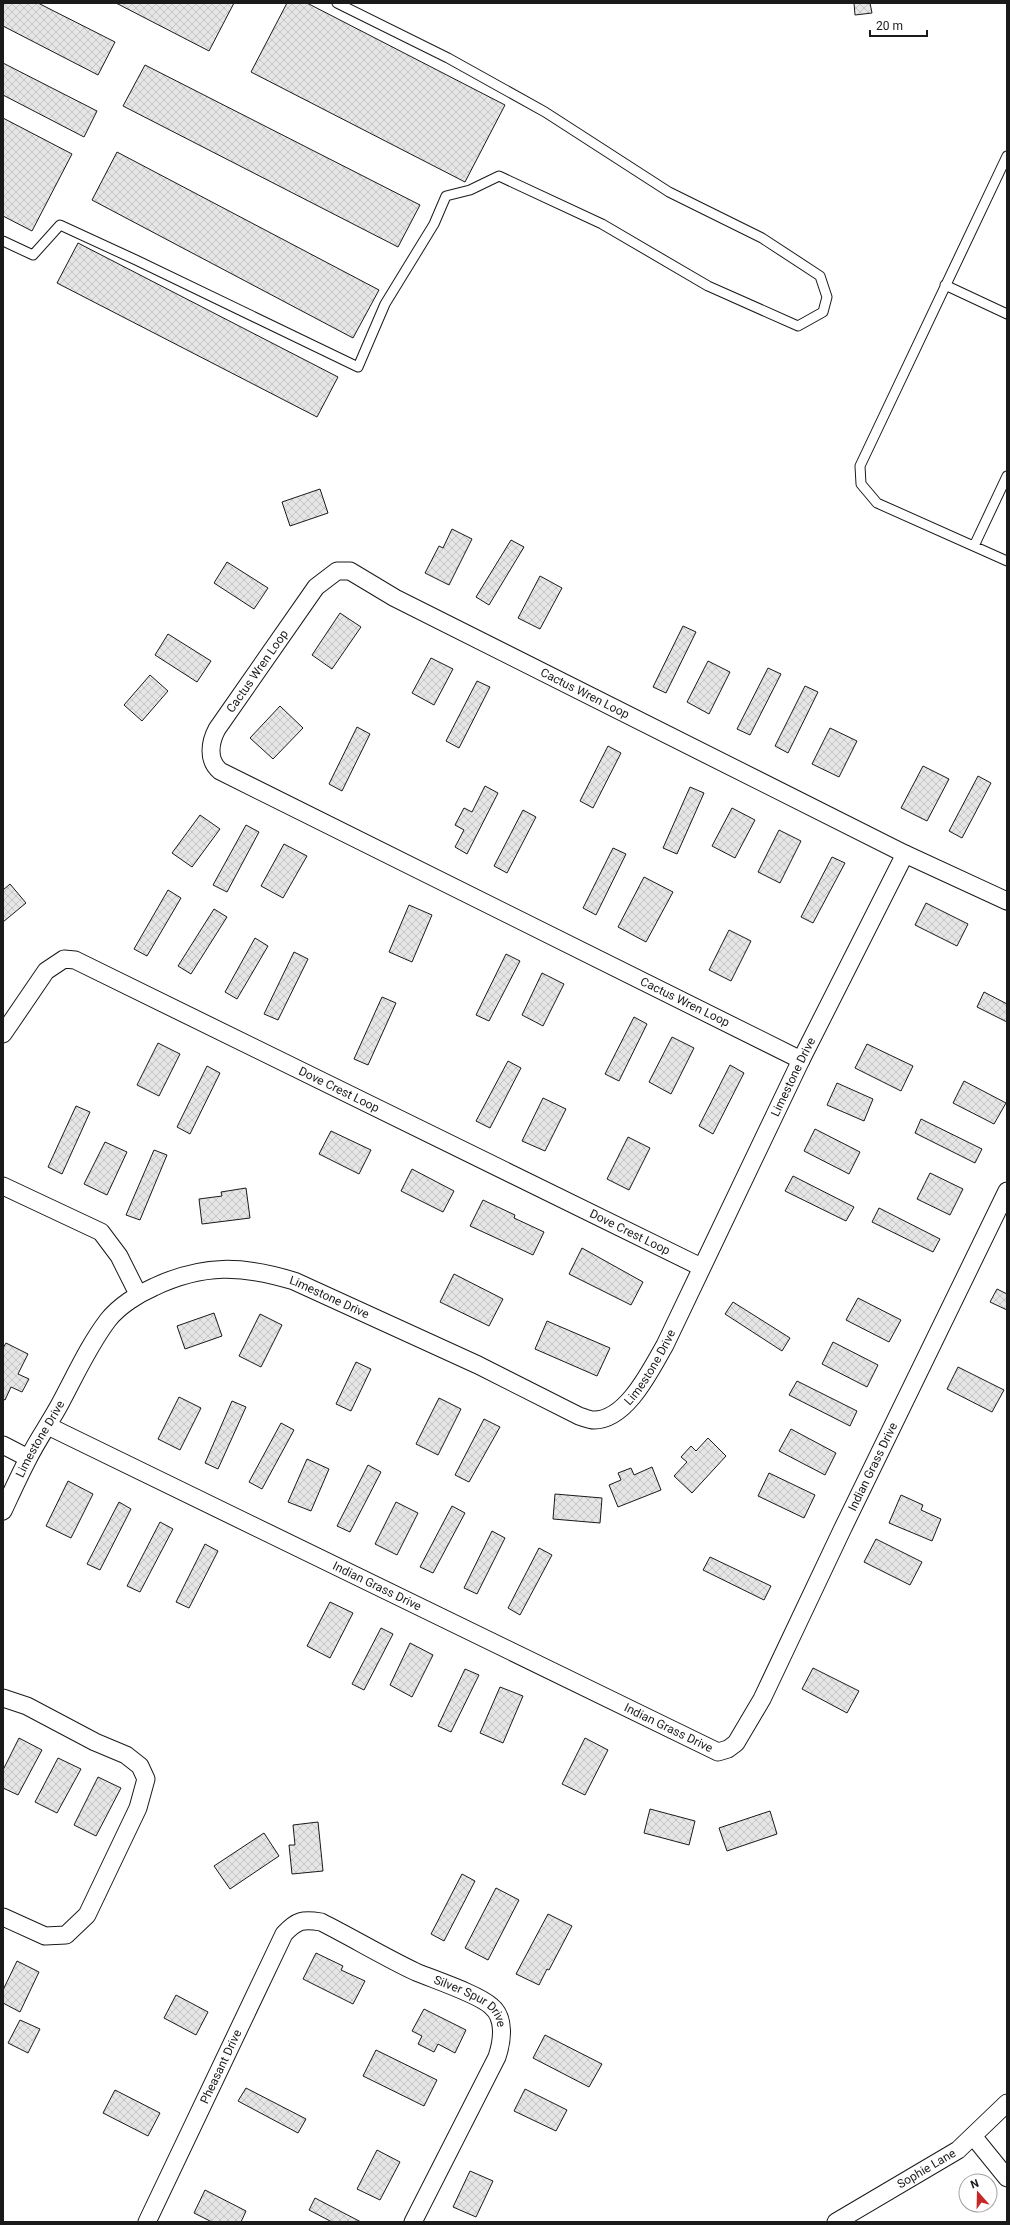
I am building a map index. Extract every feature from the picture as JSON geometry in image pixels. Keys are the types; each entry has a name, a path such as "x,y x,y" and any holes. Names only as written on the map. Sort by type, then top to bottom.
{"street":[{"name":"Cactus Wren Loop","path":"801,1060 220,771 214,766 211,755 211,739 316,587 337,571 350,571 395,598 905,854"},
{"path":"905,854 1007,901"},
{"name":"Limestone Drive","path":"3,1511 28,1458 48,1426 95,1339 109,1319 138,1294 173,1278 202,1270 222,1268 270,1274 294,1281 374,1316 478,1365 579,1416 594,1420 619,1409 631,1398 644,1381 665,1345 801,1060 905,854"},
{"name":"Dove Crest Loop","path":"3,1034 46,971 64,959 75,960 702,1267"},
{"path":"3,1186 101,1232 120,1256 138,1294"},
{"name":"Indian Grass Drive","path":"48,1426 718,1752 728,1749 736,1743 762,1699 842,1530 1007,1191"},
{"path":"3,1445 28,1458"},
{"path":"3,1698 27,1706 96,1742 126,1755 140,1766 146,1779 138,1808 87,1915 66,1935 45,1936 3,1917"},
{"name":"Pheasant Drive","path":"147,2222 284,1934 292,1926 305,1919"},
{"name":"Silver Spur Drive","path":"305,1919 322,1922 414,1970 479,1999 492,2006 498,2014 502,2042 497,2057 413,2222"},
{"name":"Sophie Lane","path":"836,2222 958,2150 1007,2102"},
{"path":"973,2136 1007,2178"}],"lane":[{"path":"3,241 33,256 60,225 358,366 385,304 434,224 446,196 470,190 499,176 602,224 708,286 798,326 823,312 827,297 820,276 762,238 669,192 545,112 448,58 337,3"},
{"path":"1007,156 860,466 861,484 877,503 1007,561"},
{"path":"945,285 1007,314"},
{"path":"974,546 1007,476"}],"building":[{"path":"3,3 38,3 115,42 98,75 3,26"},
{"path":"116,3 234,3 209,51"},
{"path":"287,3 307,3 505,105 465,182 251,72"},
{"path":"854,3 870,3 872,13 855,15"},
{"path":"3,63 97,111 84,137 3,95"},
{"path":"145,65 420,205 398,247 123,106"},
{"path":"3,118 72,154 32,231 3,216"},
{"path":"117,152 379,290 353,338 92,200"},
{"path":"78,243 338,377 317,417 57,283"},
{"path":"320,489 328,513 290,526 282,502"},
{"path":"452,529 472,539 449,585 425,573 439,546 443,548"},
{"path":"511,540 524,547 489,605 476,597"},
{"path":"227,562 268,588 254,609 214,583"},
{"path":"540,576 562,588 540,629 518,618"},
{"path":"340,613 361,627 332,669 312,655"},
{"path":"683,626 696,632 666,693 653,687"},
{"path":"168,634 211,661 197,682 155,655"},
{"path":"431,658 453,669 434,705 412,693"},
{"path":"708,661 730,672 709,714 687,702"},
{"path":"768,668 781,674 750,735 737,729"},
{"path":"150,675 168,691 142,721 124,705"},
{"path":"477,681 490,687 459,748 446,741"},
{"path":"805,686 818,692 788,753 775,746"},
{"path":"280,706 303,728 273,759 250,738"},
{"path":"357,727 370,734 342,791 329,784"},
{"path":"830,728 857,741 839,777 812,764"},
{"path":"608,746 621,753 593,808 580,801"},
{"path":"923,766 949,779 927,821 901,808"},
{"path":"978,776 991,783 962,838 949,831"},
{"path":"485,786 498,793 467,854 455,847 464,830 455,825 464,808 472,812"},
{"path":"690,787 704,793 677,854 663,848"},
{"path":"732,808 755,820 735,858 712,846"},
{"path":"523,810 536,817 507,873 494,866"},
{"path":"200,815 220,829 192,867 172,853"},
{"path":"246,825 259,832 227,892 213,885"},
{"path":"779,830 801,841 780,883 758,872"},
{"path":"284,844 307,856 283,898 261,886"},
{"path":"613,848 626,854 596,915 583,908"},
{"path":"832,857 845,863 813,923 801,917"},
{"path":"644,877 673,892 646,942 618,927"},
{"path":"10,884 26,903 3,922 3,890"},
{"path":"168,890 181,898 147,956 134,949"},
{"path":"926,903 968,924 957,946 915,925"},
{"path":"409,905 432,915 412,962 389,952"},
{"path":"214,909 227,917 191,974 178,966"},
{"path":"729,930 751,941 731,981 709,970"},
{"path":"255,938 268,946 237,999 225,992"},
{"path":"294,952 308,959 278,1020 264,1014"},
{"path":"506,954 520,961 489,1021 476,1015"},
{"path":"542,973 564,984 543,1026 522,1015"},
{"path":"984,992 1007,1004 1007,1022 977,1007"},
{"path":"382,997 396,1003 368,1065 354,1059"},
{"path":"634,1017 647,1024 619,1081 605,1074"},
{"path":"672,1037 694,1048 671,1094 649,1082"},
{"path":"158,1043 180,1054 159,1096 137,1085"},
{"path":"867,1044 913,1066 901,1091 855,1068"},
{"path":"508,1061 521,1068 490,1128 476,1121"},
{"path":"730,1065 744,1073 713,1134 699,1126"},
{"path":"207,1066 220,1073 190,1134 177,1127"},
{"path":"964,1081 1006,1103 994,1124 953,1103"},
{"path":"837,1083 873,1099 864,1121 827,1105"},
{"path":"543,1098 566,1109 545,1151 522,1141"},
{"path":"76,1106 90,1112 62,1174 48,1167"},
{"path":"921,1119 982,1149 975,1163 915,1133"},
{"path":"815,1129 860,1152 849,1174 804,1151"},
{"path":"331,1131 371,1150 359,1174 319,1154"},
{"path":"628,1137 650,1148 629,1190 607,1179"},
{"path":"105,1142 127,1152 107,1195 84,1184"},
{"path":"154,1150 167,1155 140,1220 126,1215"},
{"path":"412,1169 454,1191 443,1212 401,1191"},
{"path":"930,1173 963,1189 950,1215 917,1199"},
{"path":"793,1176 854,1207 846,1221 785,1191"},
{"path":"246,1188 250,1218 202,1224 199,1199 222,1196 221,1192"},
{"path":"483,1200 515,1215 514,1218 544,1232 533,1255 470,1226"},
{"path":"879,1208 940,1239 933,1252 872,1222"},
{"path":"582,1248 643,1282 631,1305 569,1274"},
{"path":"454,1274 503,1299 489,1326 440,1302"},
{"path":"997,1289 1007,1294 1007,1310 990,1302"},
{"path":"858,1298 901,1320 889,1342 846,1320"},
{"path":"733,1302 790,1338 782,1351 725,1314"},
{"path":"214,1313 222,1336 185,1349 177,1326"},
{"path":"260,1314 282,1325 261,1367 239,1356"},
{"path":"547,1321 610,1348 597,1376 535,1349"},
{"path":"833,1342 878,1365 867,1387 822,1364"},
{"path":"6,1343 28,1354 18,1374 29,1379 22,1392 11,1387 5,1400 3,1399 3,1348"},
{"path":"356,1362 371,1369 351,1411 336,1404"},
{"path":"958,1367 1004,1390 992,1412 947,1389"},
{"path":"797,1381 857,1411 850,1426 789,1395"},
{"path":"179,1397 201,1408 180,1450 158,1439"},
{"path":"439,1398 461,1409 438,1455 416,1444"},
{"path":"232,1401 246,1407 218,1469 205,1463"},
{"path":"484,1419 500,1427 469,1482 455,1475"},
{"path":"281,1423 294,1430 262,1489 249,1482"},
{"path":"791,1429 836,1453 825,1475 779,1451"},
{"path":"708,1438 726,1456 692,1493 674,1476 687,1462 681,1457 691,1446 696,1451"},
{"path":"307,1459 329,1469 311,1511 288,1502"},
{"path":"368,1465 381,1472 350,1532 337,1526"},
{"path":"652,1467 661,1490 618,1507 609,1485 621,1480 618,1473 631,1468 634,1475"},
{"path":"769,1473 815,1495 804,1518 758,1496"},
{"path":"68,1481 93,1494 71,1538 46,1526"},
{"path":"555,1494 602,1498 600,1523 553,1519"},
{"path":"901,1495 923,1505 921,1510 941,1519 932,1541 889,1523"},
{"path":"119,1502 131,1509 100,1570 87,1564"},
{"path":"396,1502 418,1513 397,1555 375,1544"},
{"path":"452,1506 465,1513 433,1573 420,1567"},
{"path":"160,1522 173,1529 140,1592 127,1586"},
{"path":"492,1531 505,1538 477,1594 464,1588"},
{"path":"876,1539 922,1562 910,1585 864,1562"},
{"path":"205,1544 218,1551 189,1608 176,1602"},
{"path":"539,1548 552,1555 520,1615 508,1608"},
{"path":"710,1557 771,1586 764,1600 703,1570"},
{"path":"330,1602 353,1613 330,1658 307,1646"},
{"path":"381,1628 393,1634 364,1690 352,1684"},
{"path":"410,1643 433,1655 412,1697 390,1685"},
{"path":"813,1668 859,1691 847,1713 802,1689"},
{"path":"465,1669 479,1675 451,1732 438,1726"},
{"path":"500,1687 523,1696 503,1743 480,1733"},
{"path":"19,1738 42,1750 18,1795 3,1788 3,1770"},
{"path":"585,1738 608,1750 585,1795 562,1784"},
{"path":"58,1758 81,1769 57,1813 35,1802"},
{"path":"98,1777 121,1788 96,1836 74,1825"},
{"path":"650,1809 695,1821 689,1845 644,1833"},
{"path":"770,1811 777,1834 727,1851 719,1828"},
{"path":"318,1822 323,1871 292,1874 289,1845 295,1845 293,1825"},
{"path":"264,1833 279,1856 230,1889 214,1866"},
{"path":"462,1874 475,1881 444,1941 431,1934"},
{"path":"496,1888 519,1900 488,1960 465,1948"},
{"path":"548,1914 572,1926 549,1970 547,1969 539,1985 516,1974"},
{"path":"316,1953 343,1966 341,1970 365,1981 353,2004 303,1979"},
{"path":"17,1961 39,1972 20,2012 3,2003 3,1990"},
{"path":"176,1995 208,2012 196,2035 164,2018"},
{"path":"424,2009 466,2030 455,2053 438,2044 434,2052 418,2044 422,2036 412,2031"},
{"path":"20,2020 40,2029 28,2053 8,2043"},
{"path":"545,2035 602,2064 589,2087 533,2058"},
{"path":"376,2050 437,2080 424,2106 363,2076"},
{"path":"246,2088 306,2119 298,2133 238,2101"},
{"path":"525,2089 567,2110 556,2131 514,2111"},
{"path":"115,2090 160,2113 148,2136 103,2113"},
{"path":"377,2150 400,2162 380,2200 357,2189"},
{"path":"470,2171 493,2181 476,2217 453,2207"},
{"path":"205,2190 246,2211 241,2222 212,2222 194,2213"},
{"path":"315,2198 361,2222 332,2222 309,2210"}]}
